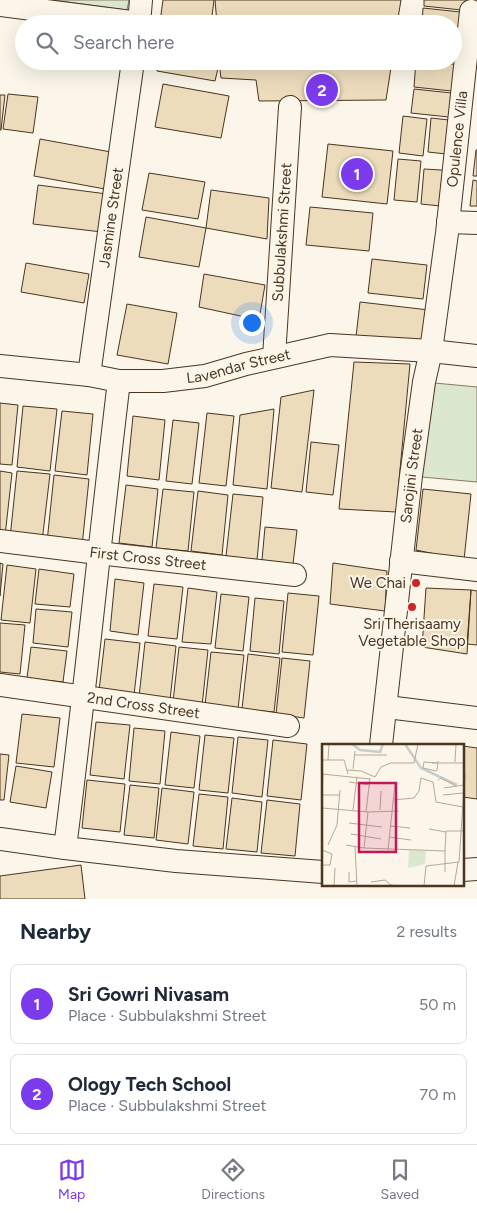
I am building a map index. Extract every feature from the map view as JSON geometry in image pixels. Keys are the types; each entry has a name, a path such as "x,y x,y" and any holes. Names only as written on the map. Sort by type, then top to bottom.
{"street":[{"path":"140,15 141,0"},
{"path":"0,5 77,15"},
{"name":"Opulence Villa","path":"449,214 471,11"},
{"name":"Jasmine Street","path":"89,375 132,70"},
{"name":"Subbulakshmi Street","path":"274,358 290,107"},
{"path":"449,214 477,223"},
{"name":"Sarojini Street","path":"381,744 413,458 424,382 431,351 449,214"},
{"name":"Lavendar Street","path":"0,366 89,375 119,381 163,381 205,376 330,345 431,351 477,356"},
{"path":"65,848 84,697 98,553 119,381"},
{"name":"First Cross Street","path":"0,541 295,575"},
{"path":"402,561 477,570"},
{"name":"2nd Cross Street","path":"0,685 288,726"},
{"path":"386,707 477,718"},
{"path":"0,839 176,860 322,872"},
{"path":"464,870 477,869"}],"green space":[{"path":"53,0 129,0 127,10"},
{"path":"424,382 477,387 477,482 411,476"}],"building":[{"path":"163,0 214,0 212,15 161,15"},
{"path":"215,0 401,0 398,15 216,15"},
{"path":"424,0 472,0 471,11 424,6"},
{"path":"423,8 470,13 468,36 462,35 462,15 423,15"},
{"path":"462,39 466,39 462,63"},
{"path":"462,65 464,65 461,92 414,87 415,70 462,70"},
{"path":"157,70 218,70 215,81"},
{"path":"220,70 391,70 386,100 259,101 256,80 221,78"},
{"path":"163,84 229,96 221,138 155,127"},
{"path":"414,89 461,94 458,118 411,113"},
{"path":"8,94 38,97 33,133 3,129"},
{"path":"0,95 5,95 1,130 0,130"},
{"path":"403,116 427,119 423,156 399,153"},
{"path":"431,118 458,121 455,155 428,152"},
{"path":"40,139 111,152 105,189 34,176"},
{"path":"328,144 393,151 387,204 322,197"},
{"path":"476,150 477,176 473,176"},
{"path":"398,159 421,161 417,202 394,200"},
{"path":"424,169 452,173 450,207 421,204"},
{"path":"149,173 205,182 198,219 142,210"},
{"path":"473,180 477,181 477,206 470,206"},
{"path":"38,185 107,194 102,232 33,224"},
{"path":"211,190 269,198 267,239 206,228"},
{"path":"310,207 373,213 369,251 306,245"},
{"path":"146,217 206,228 199,267 139,257"},
{"path":"372,259 427,265 423,299 368,293"},
{"path":"26,263 89,274 84,303 21,292"},
{"path":"204,274 265,285 259,320 199,307"},
{"path":"360,302 429,310 424,345 356,337"},
{"path":"127,304 177,313 168,364 117,355"},
{"path":"354,362 410,364 396,512 339,509"},
{"path":"314,390 302,492 271,488 281,397"},
{"path":"0,403 18,405 12,465 0,464"},
{"path":"23,406 57,409 50,471 17,467"},
{"path":"274,409 267,489 233,485 240,415"},
{"path":"62,411 93,414 87,475 55,471"},
{"path":"207,413 234,416 226,486 199,483"},
{"path":"133,416 165,420 159,480 127,476"},
{"path":"173,420 199,423 192,484 166,481"},
{"path":"311,442 339,445 333,495 306,492"},
{"path":"0,471 12,473 5,536 0,536"},
{"path":"17,471 50,474 42,542 10,538"},
{"path":"54,475 89,479 82,546 47,542"},
{"path":"126,485 158,489 152,547 119,543"},
{"path":"163,489 194,492 188,551 156,548"},
{"path":"423,489 471,494 464,560 416,550"},
{"path":"198,491 228,495 222,555 191,551"},
{"path":"233,494 263,497 257,560 226,556"},
{"path":"265,527 297,530 293,564 262,560"},
{"path":"0,563 3,564 0,596"},
{"path":"333,563 387,571 385,611 330,604"},
{"path":"7,565 36,569 30,623 1,620"},
{"path":"39,569 74,574 70,607 35,604"},
{"path":"115,579 144,583 138,635 110,631"},
{"path":"154,584 183,587 177,639 148,636"},
{"path":"188,588 217,592 211,644 182,642"},
{"path":"426,588 471,590 467,654 422,647"},
{"path":"471,590 477,591 477,645 467,644"},
{"path":"288,593 319,596 313,655 282,652"},
{"path":"221,594 249,597 243,651 215,648"},
{"path":"255,598 284,601 279,654 250,651"},
{"path":"36,609 72,612 68,647 33,643"},
{"path":"0,623 25,625 20,674 0,672"},
{"path":"105,639 140,643 134,695 99,691"},
{"path":"145,642 176,646 170,700 139,697"},
{"path":"31,647 67,651 63,682 27,678"},
{"path":"179,647 208,650 202,706 173,702"},
{"path":"211,652 244,655 238,709 205,705"},
{"path":"248,654 280,658 274,712 242,709"},
{"path":"282,658 310,661 304,718 276,714"},
{"path":"22,714 60,718 54,767 16,763"},
{"path":"96,722 130,725 124,779 90,775"},
{"path":"134,728 165,731 160,784 129,781"},
{"path":"171,732 200,736 194,788 165,785"},
{"path":"205,735 234,738 228,793 199,790"},
{"path":"238,737 268,740 262,797 232,793"},
{"path":"273,740 307,744 301,800 267,796"},
{"path":"464,746 477,748 477,799 464,797"},
{"path":"0,754 9,755 4,800 0,800"},
{"path":"16,766 52,772 46,808 10,802"},
{"path":"87,780 125,784 120,832 82,828"},
{"path":"130,785 159,788 154,838 124,835"},
{"path":"162,788 194,792 188,844 156,840"},
{"path":"199,794 228,797 223,849 193,846"},
{"path":"232,798 262,802 257,852 226,849"},
{"path":"267,800 300,804 295,856 261,853"},
{"path":"81,865 85,899 0,899 0,876"}],"place":[{"name":"Ology Tech School","path":"322,90"},
{"name":"Sri Gowri Nivasam","path":"357,174"},
{"name":"We Chai","path":"416,583"},
{"name":"Sri Therisaamy Vegetable Shop","path":"412,607"}]}
